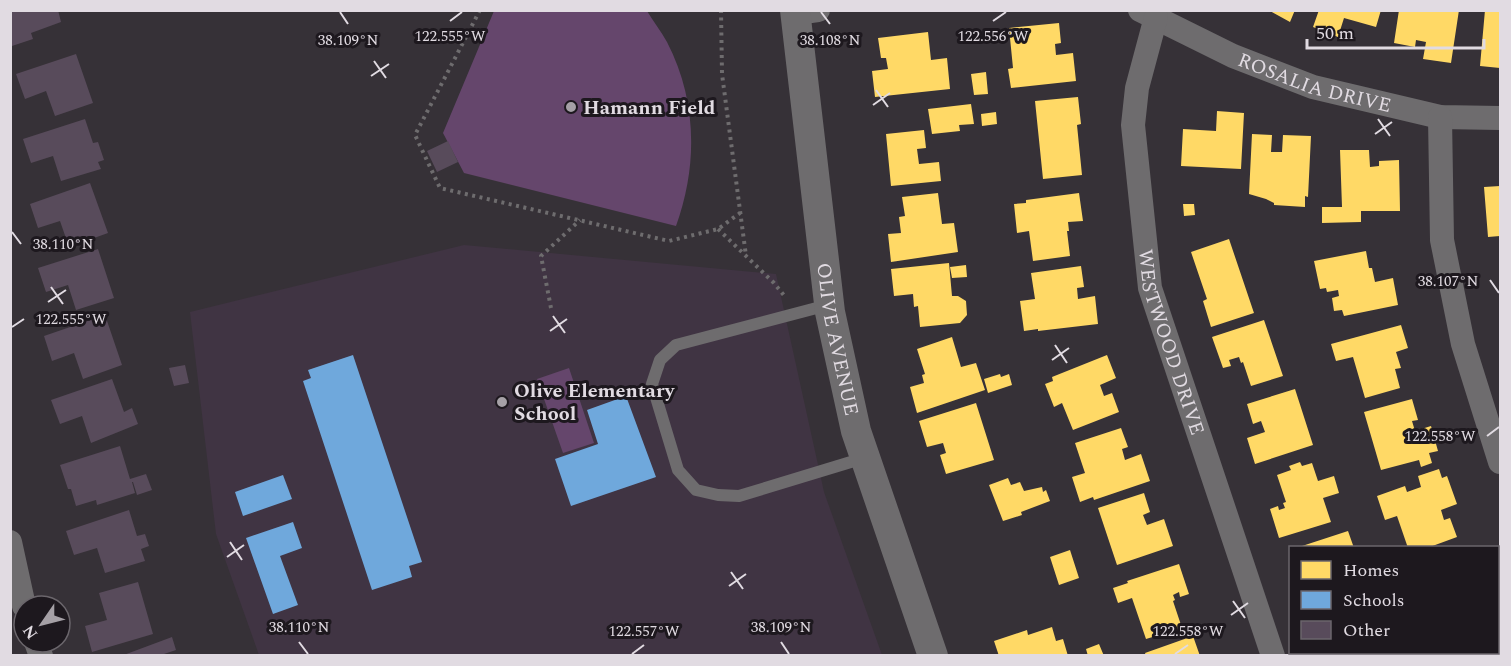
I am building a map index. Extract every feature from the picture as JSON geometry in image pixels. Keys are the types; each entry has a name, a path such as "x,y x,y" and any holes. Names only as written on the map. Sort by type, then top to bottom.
{"street":[{"name":"OLIVE AVENUE","path":"803,11 830,304 856,430 933,656"},
{"name":"ROSALIA DRIVE","path":"1148,14 1233,56 1313,87 1440,117 1500,118"},
{"name":"WESTWOOD DRIVE","path":"1148,14 1133,125 1150,288 1273,656"},
{"path":"1440,117 1442,240 1463,344 1500,462"},
{"path":"10,542 21,594"}],"lane":[{"path":"830,304 676,345 660,360 652,384 678,470 696,490 718,495 739,496 865,458"}],"path":[{"path":"480,10 415,135 440,188 669,241 718,229 740,213"},
{"path":"721,10 722,74 746,256"},
{"path":"551,308 540,256 580,220"},
{"path":"718,229 774,283 798,313"}],"shaded area":[{"name":"Hamann Field","path":"494,11 647,11 667,42 677,64 689,110 691,156 688,180 676,226 464,173 443,133"},
{"name":"Olive Elementary School","path":"464,245 776,274 824,492 882,655 259,655 216,534 190,312"},
{"path":"569,368 594,443 563,453 537,379"}],"building: Homes":[{"path":"1268,10 1295,10 1290,22"},
{"path":"1319,10 1381,10 1376,27 1344,18 1338,37 1313,27"},
{"path":"1399,10 1459,10 1451,63 1423,59 1426,42 1416,40 1415,47 1394,43"},
{"path":"1485,10 1500,10 1500,68 1480,66"},
{"path":"1059,23 1061,43 1055,44 1056,55 1073,53 1076,81 1011,88 1008,69 1013,68 1009,28"},
{"path":"928,32 931,60 947,58 950,89 875,97 872,71 888,69 886,58 881,58 878,38"},
{"path":"986,72 988,94 974,95 971,74"},
{"path":"1078,97 1081,124 1077,125 1082,175 1043,179 1035,101"},
{"path":"971,104 974,124 959,125 960,131 932,134 928,109"},
{"path":"1217,111 1244,113 1241,169 1181,166 1183,129 1216,131"},
{"path":"996,112 997,124 982,126 981,114"},
{"path":"924,130 926,148 917,149 919,164 939,162 941,181 891,186 886,134"},
{"path":"1252,134 1272,135 1271,152 1282,152 1283,135 1311,136 1308,197 1305,196 1305,207 1274,205 1266,199 1249,194"},
{"path":"1340,150 1369,150 1370,167 1379,166 1379,161 1399,160 1400,211 1361,211 1361,222 1322,223 1322,207 1342,207"},
{"path":"1500,186 1500,236 1488,237 1484,187"},
{"path":"938,193 942,224 954,223 958,252 891,262 888,234 901,233 899,217 905,216 902,197"},
{"path":"1079,193 1083,221 1068,222 1070,256 1033,261 1029,231 1017,233 1014,204 1026,203 1026,200"},
{"path":"1183,204 1194,204 1195,215 1184,216"},
{"path":"1229,239 1254,313 1211,327 1203,301 1207,299 1191,252"},
{"path":"1366,251 1369,268 1372,268 1375,282 1393,278 1398,305 1344,316 1342,310 1334,311 1332,298 1339,296 1338,290 1327,292 1326,288 1320,289 1314,261"},
{"path":"949,263 952,296 958,296 966,301 967,315 960,323 920,327 918,306 914,307 913,294 894,296 891,269"},
{"path":"966,265 967,277 952,278 950,267"},
{"path":"1081,266 1084,287 1077,288 1078,299 1095,296 1098,324 1024,331 1020,301 1035,299 1031,273"},
{"path":"1264,320 1283,376 1251,386 1239,357 1229,360 1231,366 1223,368 1212,337"},
{"path":"1401,325 1408,348 1396,352 1401,368 1395,369 1400,388 1365,398 1353,357 1336,361 1331,344"},
{"path":"952,337 961,367 976,363 985,390 917,413 910,387 924,383 922,375 925,374 917,349"},
{"path":"1107,355 1116,378 1100,385 1104,396 1112,393 1119,412 1073,430 1062,403 1054,407 1045,384 1053,381 1052,377"},
{"path":"1000,374 1001,377 1009,374 1012,385 988,393 984,379"},
{"path":"1295,389 1313,445 1255,464 1247,438 1265,432 1261,421 1253,424 1247,404"},
{"path":"1412,399 1418,420 1412,421 1415,431 1431,426 1438,451 1429,453 1432,463 1421,467 1419,460 1381,470 1364,412"},
{"path":"976,403 994,460 946,474 940,455 946,453 943,443 927,447 919,421"},
{"path":"1121,428 1128,447 1122,449 1125,460 1141,454 1150,481 1094,500 1093,497 1080,502 1072,477 1085,473 1075,443"},
{"path":"1300,462 1302,466 1312,463 1318,481 1334,476 1339,493 1323,498 1331,522 1279,538 1270,509 1278,506 1279,510 1285,508 1283,503 1286,502 1277,475 1291,470 1289,466"},
{"path":"1439,469 1442,478 1447,476 1457,504 1441,510 1444,520 1450,518 1457,537 1432,546 1407,546 1397,516 1385,520 1377,496 1405,486 1407,492 1421,487 1418,476"},
{"path":"1008,478 1011,485 1020,482 1024,491 1042,487 1043,492 1046,490 1050,501 1021,512 1022,515 1003,521 989,485"},
{"path":"1144,493 1150,512 1143,515 1147,525 1164,519 1173,546 1117,565 1098,508"},
{"path":"1348,531 1353,546 1302,546"},
{"path":"1070,550 1079,578 1059,585 1050,557"},
{"path":"1179,564 1189,594 1180,597 1179,592 1173,595 1182,628 1146,639 1132,598 1118,603 1113,588"},
{"path":"1052,627 1056,641 1063,639 1068,656 999,656 994,641 1027,630 1028,635"},
{"path":"1499,627 1500,631 1499,654"},
{"path":"1193,636 1200,656 1146,656 1145,653"},
{"path":"1099,644 1104,656 1088,656 1086,649"},
{"path":"1332,654 1380,654 1381,656 1332,656"},
{"path":"1450,654 1498,654 1494,656 1451,656"}],"building: Schools":[{"path":"353,355 422,562 409,566 412,577 372,590 303,381 311,378 308,370"},
{"path":"626,396 656,477 571,506 555,459 598,444 587,410"},
{"path":"283,475 292,499 243,516 235,492"},
{"path":"293,522 302,548 280,556 298,605 273,614 246,538"}],"building: Other":[{"path":"10,10 58,10 61,22 31,33 33,39 12,46"},
{"path":"76,54 93,103 55,116 46,91 25,99 16,74"},
{"path":"85,119 93,143 98,142 104,160 98,162 101,169 61,181 53,156 31,163 23,139"},
{"path":"448,141 458,162 437,172 427,151"},
{"path":"90,183 108,233 69,247 60,221 38,228 30,204"},
{"path":"98,249 114,298 76,310 68,285 46,292 38,268"},
{"path":"105,315 122,365 83,379 74,353 52,361 44,336"},
{"path":"185,365 189,383 174,386 169,368"},
{"path":"112,379 124,412 132,408 138,424 91,443 82,416 60,424 51,400"},
{"path":"120,446 130,479 146,474 152,490 137,495 132,482 135,493 97,505 96,500 76,506 60,465"},
{"path":"129,510 137,536 145,534 149,546 141,549 145,561 105,573 97,548 74,555 66,531"},
{"path":"138,582 153,634 92,652 85,626 107,620 99,593"},
{"path":"172,637 176,650 164,656 121,656"}],"place":[{"name":"Hamann Field","path":"571,107"},
{"name":"Olive Elementary School","path":"502,402"}]}
